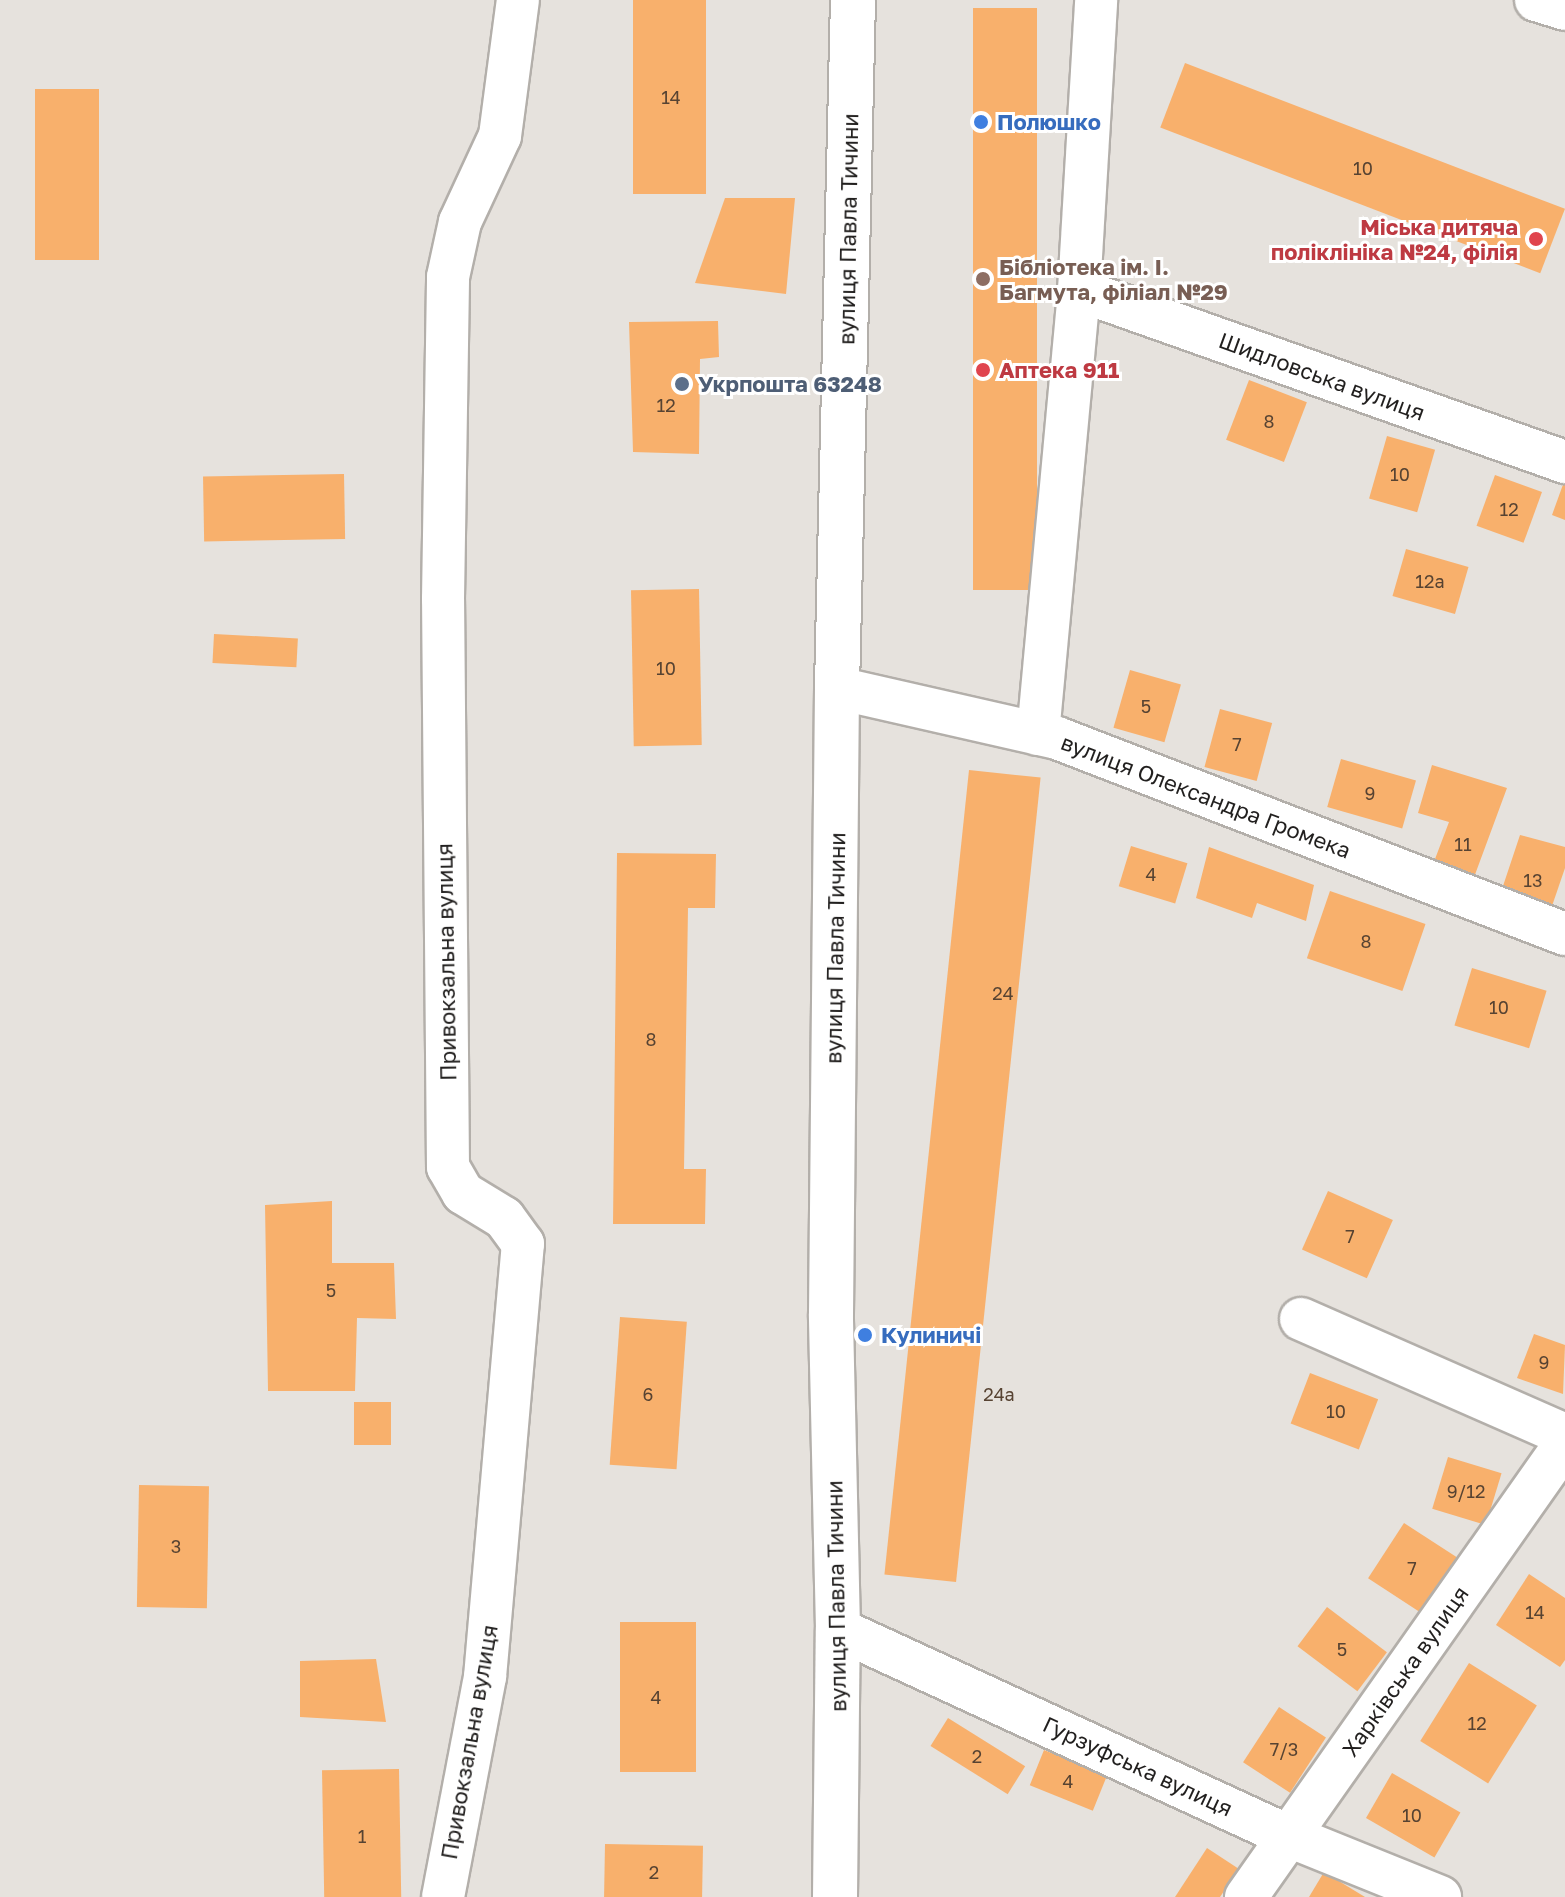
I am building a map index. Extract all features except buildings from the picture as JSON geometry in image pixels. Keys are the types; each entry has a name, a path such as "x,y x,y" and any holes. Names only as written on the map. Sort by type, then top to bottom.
{"main road":[{"name":"вулиця Павла Тичини","path":"835,1897 838,1629 831,1314 837,688 853,0"}],"street":[{"name":"Привокзальна вулиця","path":"443,1897 485,1677 523,1244 504,1218 463,1193 448,1167 443,614 448,277 460,222 500,136 518,0"},
{"path":"1038,734 1079,290 1096,0"},
{"path":"1536,0 1565,9"},
{"name":"Шидловська вулиця","path":"1079,290 1565,462"},
{"name":"вулиця Олександра Громека","path":"837,688 1038,734 1565,934"},
{"path":"1301,1319 1565,1435"},
{"name":"Харківська вулиця","path":"1246,1897 1565,1444"},
{"name":"Гурзуфська вулиця","path":"838,1629 1289,1836 1440,1897"}],"place":[{"name":"Полюшко","path":"981,122"},
{"name":"Міська дитяча поліклініка №24, філія","path":"1536,239"},
{"name":"Бібліотека ім. І. Багмута, філіал №29","path":"983,279"},
{"name":"Аптека 911","path":"983,370"},
{"name":"Укрпошта 63248","path":"682,384"},
{"name":"Кулиничі","path":"865,1335"}]}
